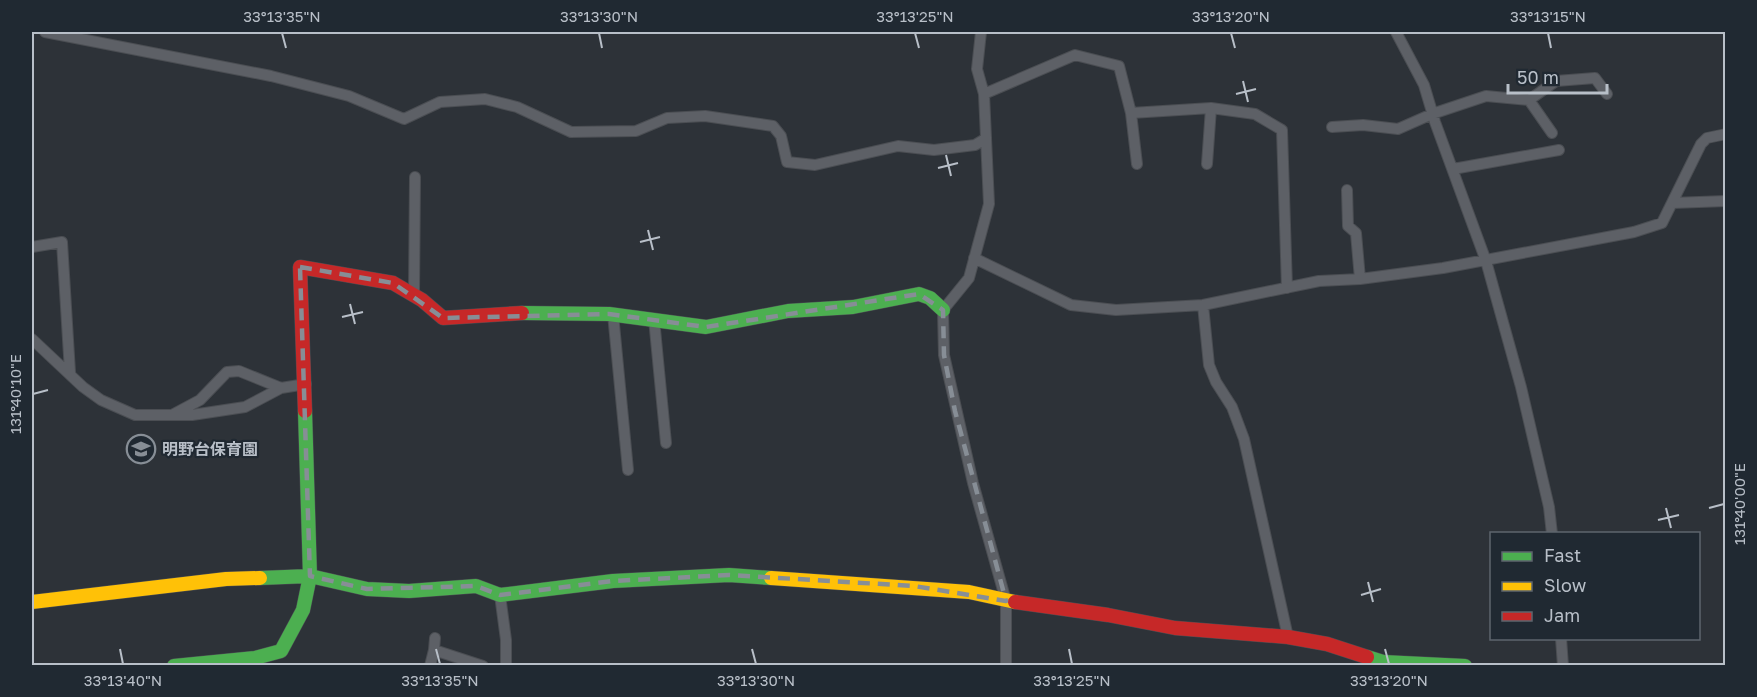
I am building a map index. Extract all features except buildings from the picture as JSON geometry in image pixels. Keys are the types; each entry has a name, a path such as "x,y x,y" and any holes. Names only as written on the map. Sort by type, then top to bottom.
{"street":[{"path":"45,32 271,76 349,96 404,119 440,102 485,99 517,107 571,132 636,131 667,118 705,116 773,126 781,136 787,162 815,165 898,146 934,150 975,145 985,139"},
{"path":"981,32 977,69 984,94 989,204 969,278 943,310 944,355 955,411 1006,601 1006,666"},
{"path":"1396,32 1424,85 1432,114 1486,261 1521,387 1549,507 1552,532"},
{"path":"984,94 1075,55 1119,66 1131,113 1137,164"},
{"path":"1332,127 1363,125 1398,129 1432,114 1486,96 1529,99 1556,81 1595,78 1607,94"},
{"path":"1529,99 1552,133"},
{"path":"1131,113 1211,108 1255,114 1282,130 1287,288"},
{"path":"1208,164 1211,108"},
{"path":"974,258 1071,305 1116,310 1203,305 1319,281 1360,279 1486,261 1634,232 1662,223 1701,144 1707,138 1725,134"},
{"path":"1453,169 1558,150"},
{"path":"414,295 415,177"},
{"path":"1347,190 1348,226 1356,233 1360,279"},
{"path":"1672,203 1725,201"},
{"path":"32,247 62,242 70,372"},
{"path":"174,666 214,659 268,656 280,651 303,610 310,576 306,384 300,267 393,283 414,295 443,318 543,312 613,314 706,327 788,312 853,307 919,294 930,298 943,310"},
{"path":"1203,305 1209,365 1216,382 1232,407 1244,439 1288,637"},
{"path":"613,314 628,470"},
{"path":"654,319 666,443"},
{"path":"32,339 70,372 83,387 101,400 135,415 192,415 245,407 281,388 306,384"},
{"path":"171,415 200,400 227,372 239,371 281,388"},
{"path":"32,602 226,579 310,576 367,589 409,591 476,586 500,595 612,581 729,575 832,584 914,586 969,591 1006,601 1108,615 1174,628 1288,637 1327,644 1383,664 1465,666"},
{"path":"500,595 506,640 506,666"},
{"path":"430,666 435,638"},
{"path":"1561,640 1563,666"},
{"path":"434,650 466,663 483,666"}],"highlighted area":[{"path":"300,267 393,283 443,318 609,314 706,327 919,294 943,310 944,355 955,411 1006,601 914,586 729,575 613,581 500,595 476,586 367,589 310,576"}],"traffic: fast":[{"path":"522,313 609,314 706,327 788,311 853,307 919,294 930,298 943,310"},
{"path":"174,666 255,658 281,651 303,610 310,576 305,411"},
{"path":"260,578 310,576 367,589 409,591 476,586 500,595 613,581 729,575 771,578"},
{"path":"1367,657 1383,662 1465,666"}],"traffic: slow":[{"path":"32,602 226,579 260,578"},
{"path":"771,578 969,592 1015,602"}],"traffic: jam":[{"path":"305,411 300,267 393,283 422,300 443,318 522,313"},
{"path":"1015,602 1108,615 1175,628 1288,637 1327,644 1367,657"}],"place":[{"name":"明野台保育園","path":"141,449"}]}
